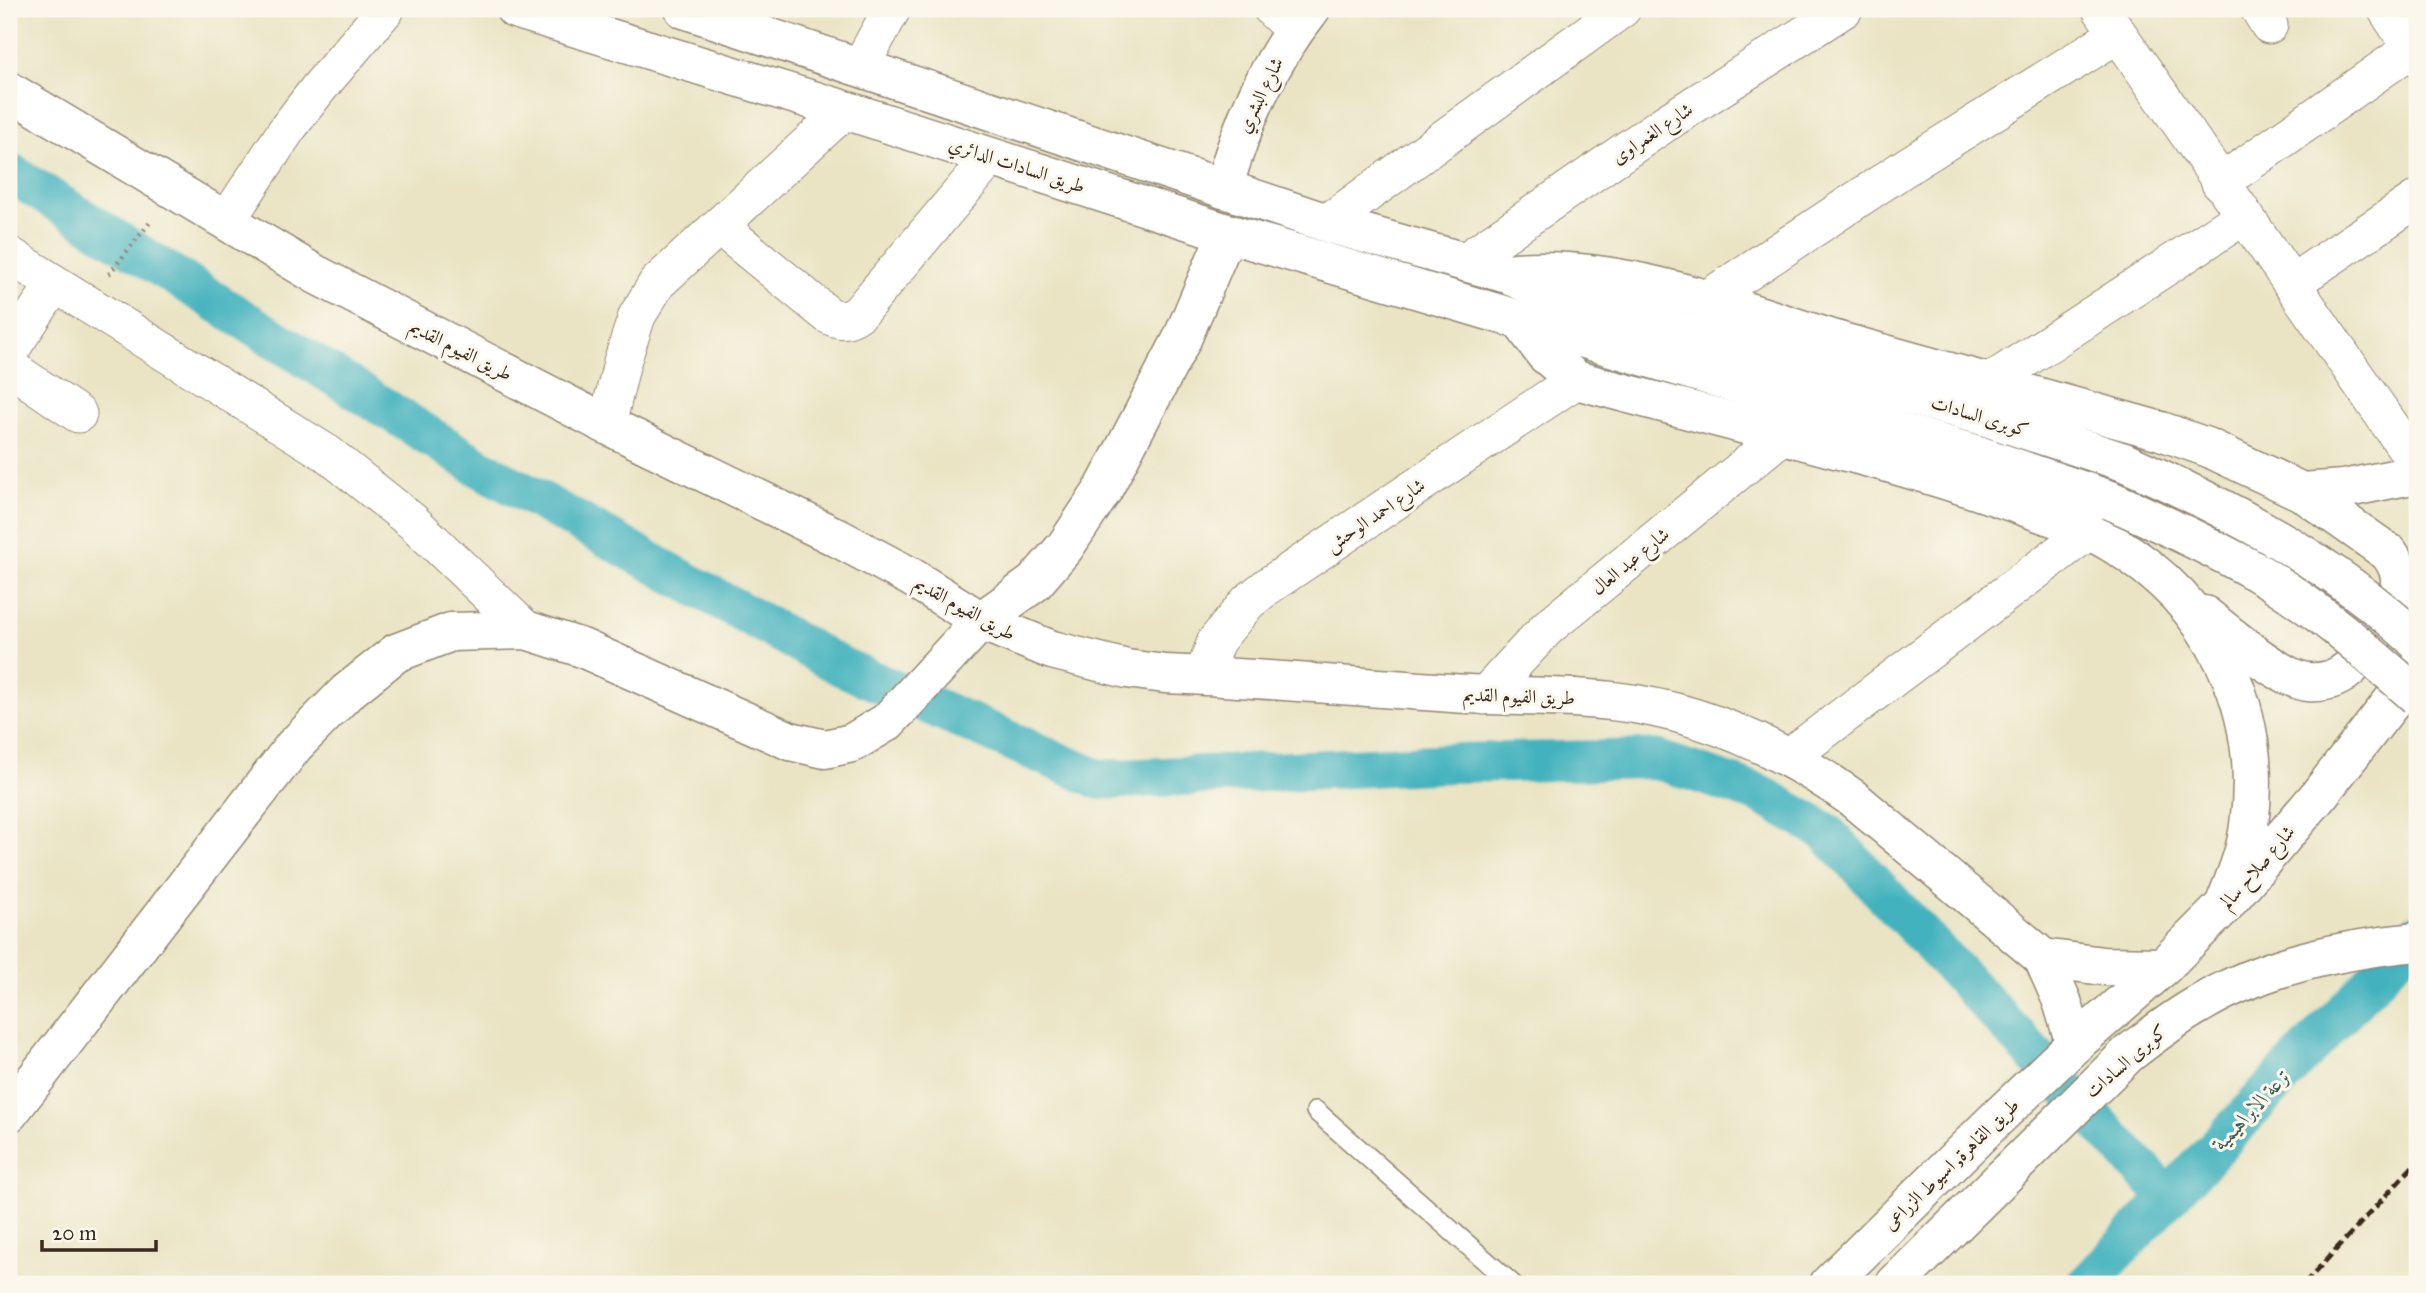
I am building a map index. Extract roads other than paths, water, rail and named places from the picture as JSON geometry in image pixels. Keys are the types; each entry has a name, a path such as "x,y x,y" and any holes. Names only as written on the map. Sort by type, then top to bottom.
{"main road":[{"name":"طريق السادات الدائري","path":"515,9 845,110 1227,233 1520,320"},
{"path":"684,9 1327,223 1504,273 1537,269 1589,274 1707,299 1847,343 2173,435 2256,469 2302,492 2389,553 2398,567 2400,583 2395,599 2357,663 2342,675 2324,682 2305,682 2287,676 2186,601 2140,562 2100,515 1965,484 1576,380 1545,354 1520,320"},
{"name":"شارع البشري","path":"1223,189 1250,112 1292,16"},
{"name":"طريق الفيوم القديم","path":"9,91 315,274 607,425 838,538 981,621 1052,650 1089,661 1165,674 1484,696 1610,701 1672,711 1732,730 1790,757 1870,811 2043,958 2062,1000 2075,1044"},
{"path":"9,1113 294,746 347,692 396,653 451,632 526,631 582,648 790,741 825,750 852,743 887,722 981,621 1034,583 1065,547 1103,490 1182,339 1227,233"},
{"name":"كوبرى السادات","path":"1504,273 1573,301 1983,416 2124,463 2215,503 2299,550 2359,593 2417,642"},
{"name":"كوبرى السادات","path":"1520,320 1972,453 2100,515 2188,536 2262,575 2332,622 2417,696"},
{"path":"2302,492 2343,489 2417,474"},
{"path":"2186,601 2229,672 2246,724 2250,752 2249,826 2237,873 2224,906"},
{"name":"شارع صلاح سالم","path":"2075,1044 2163,967 2224,906 2319,795 2417,670"},
{"name":"كوبرى السادات","path":"1895,1284 2127,1054 2199,1003 2281,968 2370,947 2417,942"},
{"path":"2043,958 2103,966 2163,967"},
{"name":"طريق القاهرة, اسيوط الزراعى","path":"1829,1284 2075,1044"}],"street":[{"path":"227,220 288,128 386,9"},
{"path":"860,68 892,9"},
{"path":"1327,223 1622,9"},
{"name":"شارع الغمراوى","path":"1464,262 1664,124 1844,9"},
{"path":"2221,183 2415,50 2386,9"},
{"path":"1707,299 1909,166 2110,21 2417,464"},
{"path":"607,425 622,362 637,316 657,283 845,110"},
{"path":"719,226 828,315 838,320 850,319 859,313 991,157"},
{"path":"2292,283 2417,199"},
{"path":"1990,382 2244,216"},
{"path":"9,255 328,454 413,522 526,631"},
{"path":"9,352 54,285"},
{"path":"9,367 78,414"},
{"name":"شارع احمد الوحش","path":"1203,676 1216,641 1248,602 1268,586 1576,380"},
{"name":"شارع عبد العال","path":"1484,696 1547,628 1783,435"},
{"path":"1790,757 2100,515"}],"lane":[{"path":"1315,1111 1507,1283"}],"waterway":[{"path":"9,172 477,466 840,666 1100,780 1453,763 1655,759 1758,793 1826,832 2167,1196"},
{"name":"ترعة الابراهيمية","path":"2087,1284 2417,934"}],"railway":[{"path":"2304,1284 2417,1162"}]}
